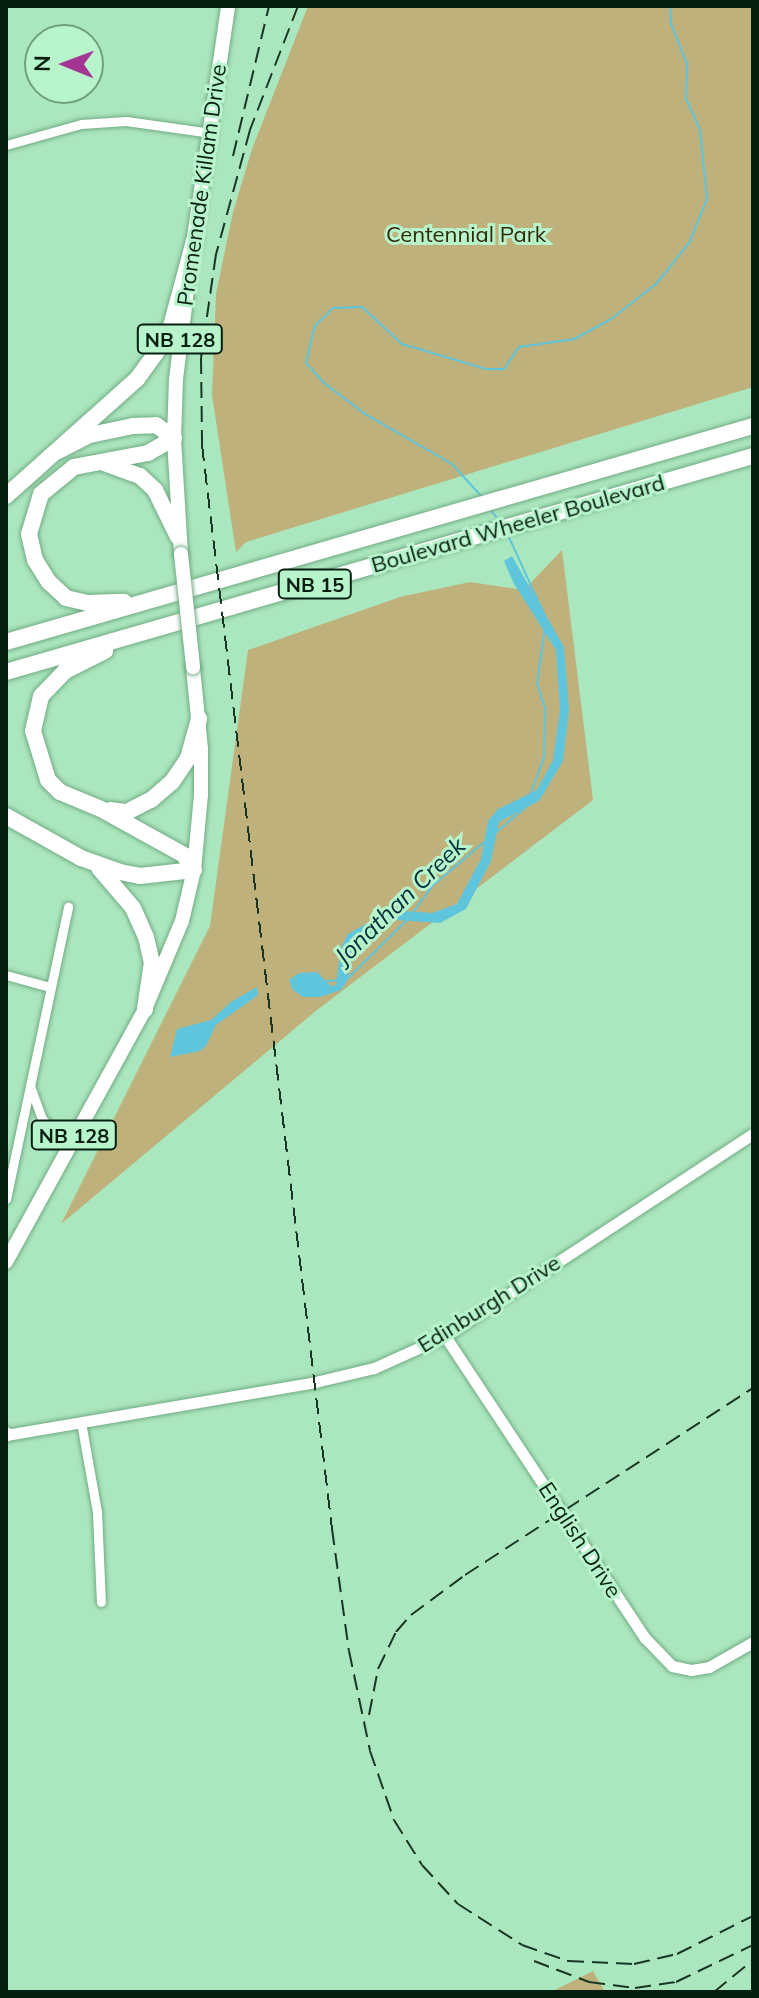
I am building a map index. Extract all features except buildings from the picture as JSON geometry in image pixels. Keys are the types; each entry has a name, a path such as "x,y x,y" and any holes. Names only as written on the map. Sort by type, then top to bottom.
{"highway":[{"path":"6,496 137,379 171,326 194,241"},
{"path":"58,451 90,435 133,426 156,425 174,438 148,453 74,467 41,494 29,534 35,560 49,582 66,598 88,603 149,601"},
{"name":"Boulevard Wheeler Boulevard","path":"6,642 753,426"},
{"name":"Boulevard Wheeler Boulevard","path":"6,672 753,456"},
{"path":"99,462 140,476 155,490 178,537"},
{"path":"6,816 95,864 140,876 194,870 184,855 101,809 60,792 48,780 33,731 41,696 65,671 132,637"},
{"path":"101,809 127,812 151,800 172,782 188,758 199,719"},
{"path":"95,864 133,908 146,937 152,962 145,1009"}],"main road":[{"name":"Promenade Killam Drive","path":"199,719 178,537 174,438 176,379 228,6"},
{"name":"NB 128","path":"6,1262 10,1244 145,1009 182,921 194,870 201,795 199,719"}],"street":[{"path":"6,145 81,124 111,122 151,122 211,133"},
{"path":"6,1199 68,907"},
{"path":"6,975 50,987"},
{"path":"29,1082 42,1119 53,1130 74,1135"},
{"name":"Edinburgh Drive","path":"6,1435 357,1373 445,1336 753,1134"},
{"name":"English Drive","path":"445,1336 645,1638 672,1666 691,1670 709,1667 753,1642"},
{"path":"81,1422 97,1512 101,1602"}],"green space":[{"name":"Centennial Park","path":"308,6 753,6 753,387 246,542 236,552 212,395 216,294 233,212 252,149"},
{"path":"562,550 593,800 317,1010 61,1224 210,926 248,650 400,597 470,582 524,590"},
{"path":"593,1971 605,1992 551,1992"}],"water":[{"path":"512,556 564,647 569,710 563,761 539,801 499,822 491,861 466,909 440,923 394,920 356,943 347,981 341,990 320,997 303,997 293,990 289,980 299,973 317,972 331,986 336,985 341,947 348,934 390,910 432,913 457,904 481,859 488,821 498,809 537,790 553,760 560,710 556,650 514,584 504,561"},
{"path":"257,987 258,995 216,1025 206,1046 200,1051 170,1057 177,1029 211,1020 231,1002"}],"waterway":[{"name":"Jonathan Creek","path":"483,498 452,464 365,414 324,383 306,363 314,327 333,308 362,307 402,344 486,369 504,369 519,347 574,339 611,319 656,284 689,243 707,199 700,130 686,98 687,64 671,24 670,6"},
{"name":"Jonathan Creek","path":"491,510 499,521"},
{"name":"Jonathan Creek","path":"507,533 544,614"},
{"name":"Jonathan Creek","path":"531,793 544,758 545,708 537,684 545,628"},
{"name":"Jonathan Creek","path":"494,834 526,807"},
{"name":"Jonathan Creek","path":"414,911 432,886 483,843"},
{"name":"Jonathan Creek","path":"347,979 408,919"},
{"name":"Jonathan Creek","path":"327,981 341,980"}],"railway":[{"path":"233,156 269,6"},
{"path":"298,6 250,130 216,254 201,358 202,445 332,1529 349,1651 370,1751 394,1820 422,1865 458,1904 522,1945 568,1961 634,1964 677,1954 753,1916"},
{"path":"369,1715 378,1669 396,1632 411,1615 465,1575 753,1388"},
{"path":"534,1961 589,1982 635,1988 676,1982 753,1945"},
{"path":"714,1992 753,1960"}]}
